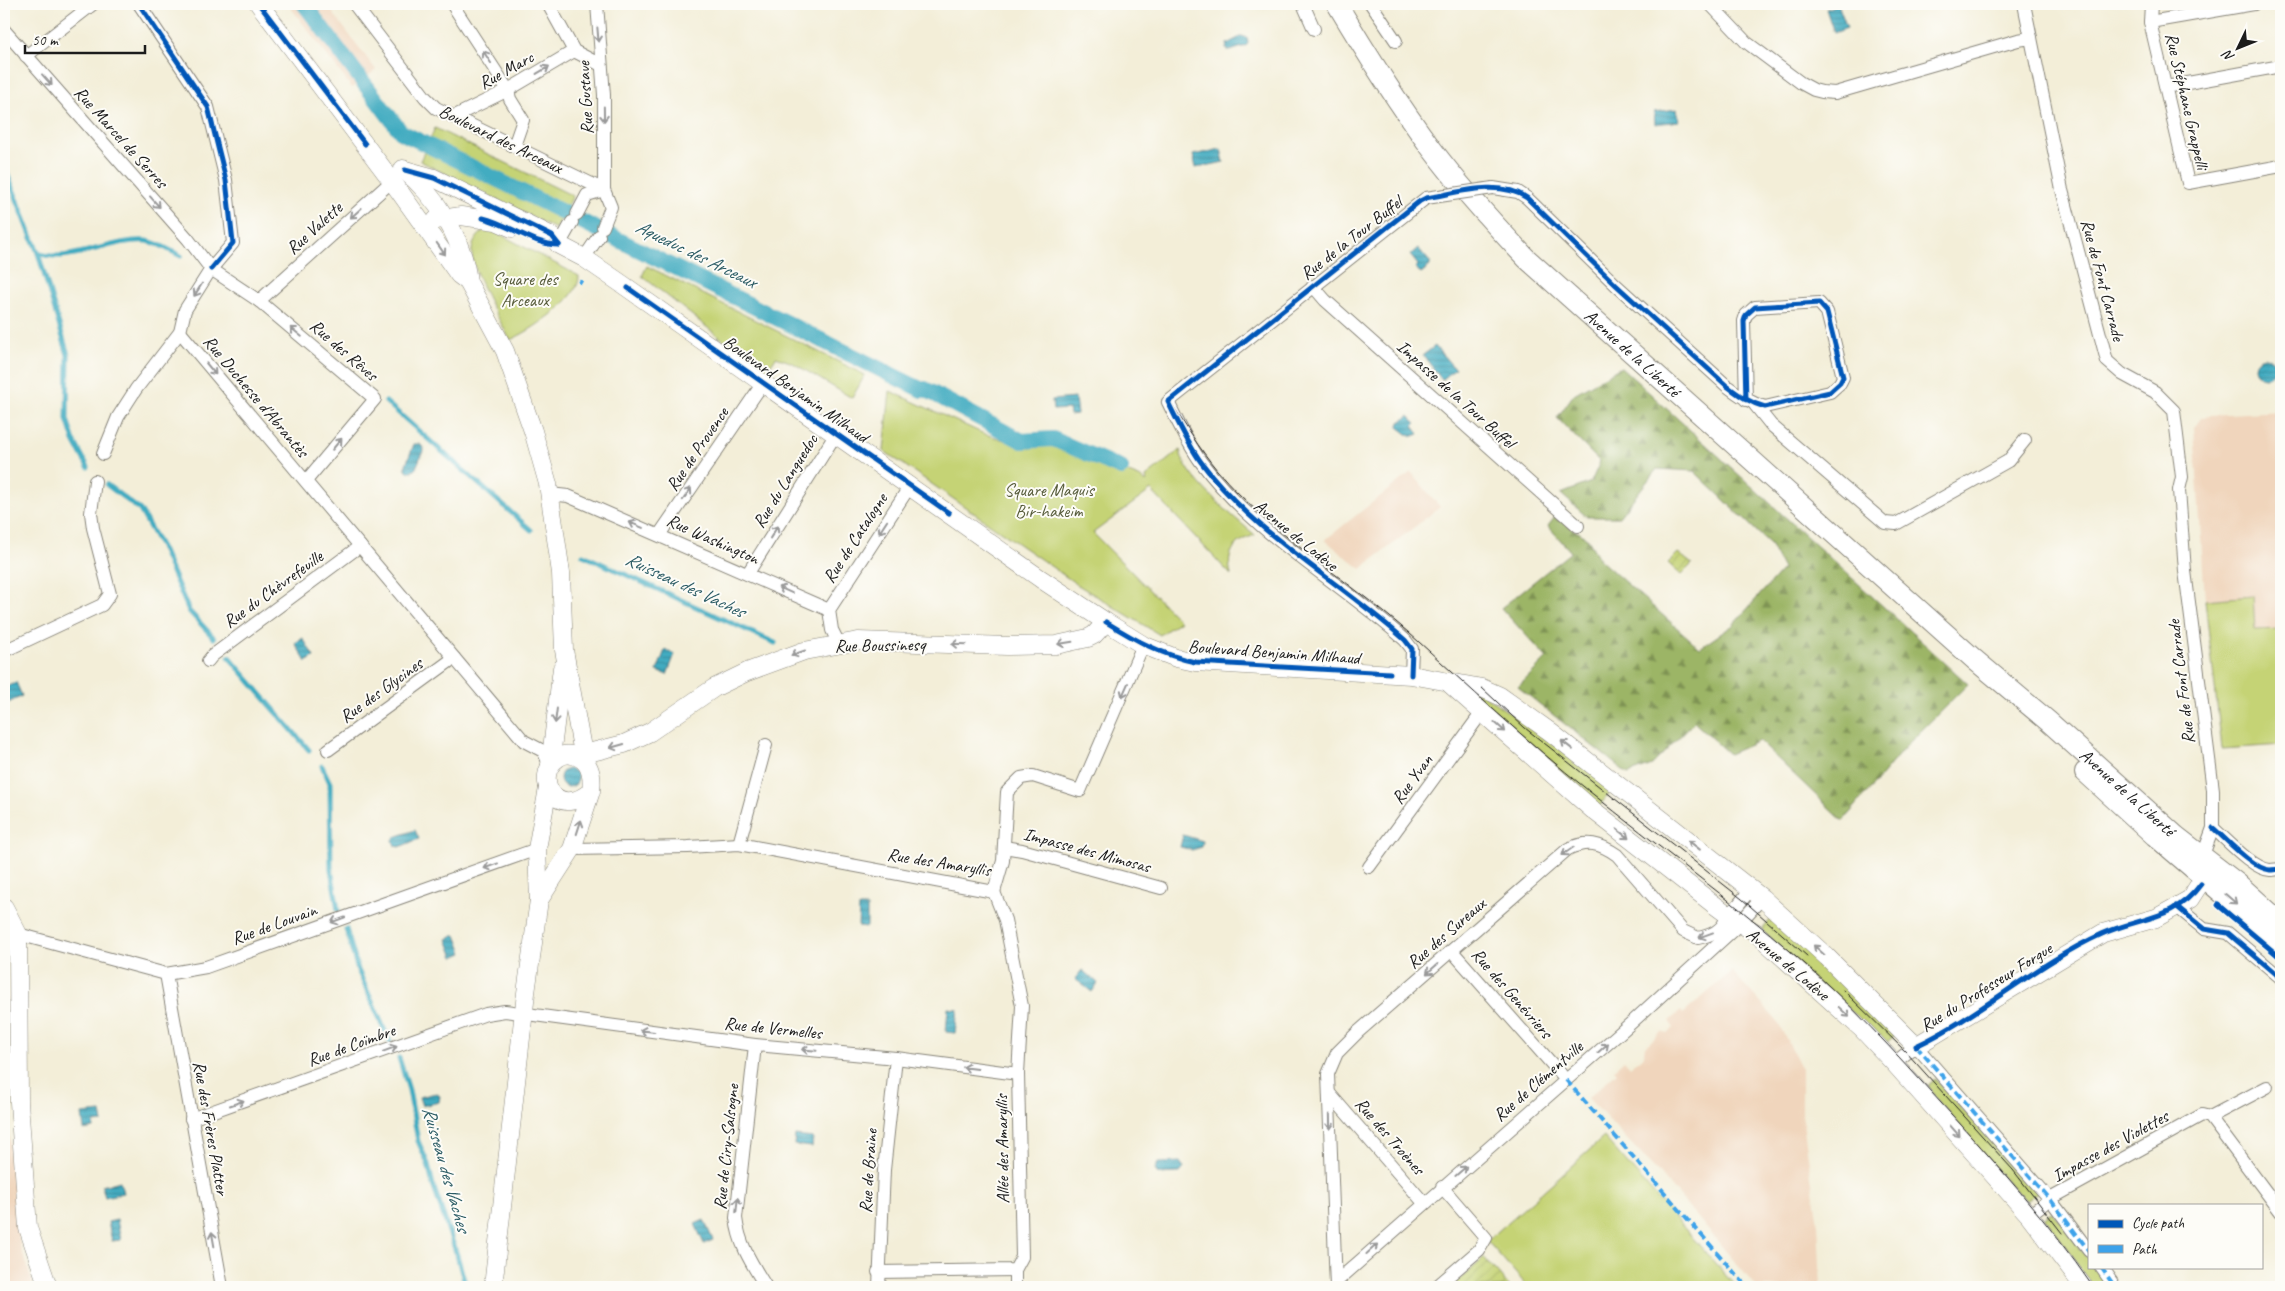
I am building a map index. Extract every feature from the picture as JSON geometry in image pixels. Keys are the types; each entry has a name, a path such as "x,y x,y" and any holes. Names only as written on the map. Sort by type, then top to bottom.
{"main road":[{"name":"Avenue de la Liberté","path":"1337,4 1372,63 1430,148 1478,207 1526,258 1975,660 2048,721 2176,836 2203,855 2281,923"},
{"name":"Avenue de la Liberté","path":"1975,660 2034,722 2104,790 2203,880 2281,943"}],"street":[{"path":"103,454 118,417 136,388 180,332 185,310 211,269 233,243 226,180 208,107 139,4"},
{"path":"259,4 365,144 398,175 438,206 447,219 463,256 468,282 505,351 533,431 550,494 561,573 564,650 584,759 591,773 591,791 572,849 539,900"},
{"name":"Boulevard des Arceaux","path":"356,4 425,97 436,108 604,190"},
{"path":"452,4 508,90 510,99 523,120 514,146"},
{"path":"548,4 574,51 601,65"},
{"name":"Rue Gustave","path":"584,258 601,231 611,207 604,190 604,95 597,4"},
{"path":"1303,4 1314,29"},
{"path":"1371,4 1396,41"},
{"path":"1710,4 1746,42 1801,82 1814,90 1822,92 1834,93 1942,61 2031,38"},
{"name":"Rue de Font Carrade","path":"2024,4 2062,190 2107,361 2122,374 2155,392 2174,411 2182,476 2179,490 2185,571 2213,790 2213,828 2203,855"},
{"name":"Rue Stéphane Grappelli","path":"2151,4 2150,22 2188,183 2281,166"},
{"path":"2150,22 2254,4"},
{"path":"26,56 85,6"},
{"name":"Rue Marcel de Serres","path":"4,30 188,239 211,269"},
{"name":"Rue Marc","path":"453,117 508,90 574,51"},
{"path":"2166,88 2281,66"},
{"path":"398,175 420,219 459,275 468,282"},
{"name":"Boulevard Benjamin Milhaud","path":"398,175 434,178 552,236 559,244 584,258 1041,579 1143,645 1176,658 1213,664 1411,675"},
{"name":"Rue Valette","path":"258,301 398,175"},
{"name":"Rue de la Tour Buffel","path":"1168,402 1426,198 1493,188 1518,192 1527,198 1616,285 1727,386 1750,402 1771,425 1885,523 1896,524 2008,461 2025,440"},
{"path":"559,244 587,195 604,190"},
{"name":"Boulevard Benjamin Milhaud","path":"420,219 447,219 461,216 496,221 549,245 559,244"},
{"name":"Rue des Rêves","path":"211,269 258,301 375,399 306,482"},
{"name":"Impasse de la Tour Buffel","path":"1313,286 1325,300 1578,526"},
{"path":"1819,303 1827,312 1843,377 1840,383 1830,392 1765,407 1750,402 1744,321 1746,315 1755,307 1819,303"},
{"name":"Rue Duchesse d'Abrantès","path":"180,332 306,482"},
{"name":"Rue de Provence","path":"659,535 763,383"},
{"name":"Avenue de Lodève","path":"1168,402 1200,460 1240,507 1405,640 1412,649 1411,675 1450,684 1482,688 1500,696 1549,731 1756,893 1827,957 1916,1046 2050,1199 2088,1250"},
{"name":"Rue du Languedoc","path":"748,573 836,434"},
{"path":"4,651 102,605 110,594 93,528 92,513 95,481"},
{"path":"306,482 524,741 543,751 550,765"},
{"name":"Rue de Catalogne","path":"829,610 910,486"},
{"name":"Rue Washington","path":"550,494 568,496 829,610"},
{"name":"Rue du Chèvrefeuille","path":"208,662 212,656 360,546"},
{"path":"829,610 832,630 839,644"},
{"name":"Rue Boussinesq","path":"584,759 592,752 624,744 650,732 701,696 747,672 804,651 858,641 1007,646 1056,645 1094,636 1106,622"},
{"name":"Rue des Amaryllis","path":"572,849 669,848 739,844 994,892 1003,861 1007,792 1021,778 1033,776 1080,791 1143,645"},
{"path":"493,1287 523,1015 539,900 537,849 548,788 547,780 564,650"},
{"name":"Rue des Glycines","path":"328,750 454,658"},
{"name":"Avenue de Lodève","path":"1450,684 1483,711 1588,806 1734,920 1755,932 1862,1029 2029,1215 2084,1287"},
{"name":"Rue Yvan","path":"1370,867 1483,711"},
{"path":"739,844 766,745"},
{"path":"550,765 559,757 567,754 584,759"},
{"path":"548,788 558,798 566,802 582,799 591,791"},
{"path":"2213,828 2262,868 2269,870 2281,869"},
{"name":"Rue des Sureaux","path":"1336,1285 1328,1074 1337,1053 1568,849 1590,843 1604,846 1617,855 1683,930 1698,938 1716,931 1734,920 1756,893"},
{"name":"Impasse des Mimosas","path":"1004,847 1022,850 1161,888"},
{"name":"Rue de Louvain","path":"18,934 166,974 186,972 206,967 537,849"},
{"path":"2203,855 2203,880"},
{"name":"Rue du Professeur Forgue","path":"1894,1063 1916,1046 2103,933 2156,918 2190,899 2203,880"},
{"name":"Allée des Amaryllis","path":"994,892 1005,920 1022,1006 1018,1074 1022,1257 1015,1270 1015,1287"},
{"path":"2176,906 2204,929 2228,933 2281,978"},
{"path":"4,907 18,934 19,1102 28,1228 48,1287"},
{"name":"Rue de Clémentville","path":"1336,1285 1424,1203 1566,1080 1734,920"},
{"name":"Rue des Genévriers","path":"1452,951 1566,1080"},
{"name":"Rue des Frères Platter","path":"166,974 222,1287"},
{"name":"Rue de Coïmbre","path":"191,1119 486,1014 505,1011 523,1015"},
{"name":"Rue de Vermelles","path":"523,1015 755,1045 896,1058 1018,1074"},
{"name":"Rue de Ciry-Salsogne","path":"755,1045 736,1218 738,1233 745,1252 766,1287"},
{"name":"Rue de Braine","path":"879,1287 878,1272 884,1170 896,1058"},
{"name":"Impasse des Violettes","path":"2029,1215 2050,1199 2202,1115 2210,1118 2267,1087"},
{"name":"Rue des Troènes","path":"1329,1093 1424,1203"},
{"path":"2210,1118 2281,1212"},
{"name":"Rue des Troènes","path":"1436,1287 1479,1250 1486,1238 1442,1187"},
{"path":"2101,1268 2115,1287"},
{"path":"878,1272 1015,1270"}],"shaded area":[{"path":"288,4 326,4 376,70 352,88"},
{"path":"2281,411 2281,746 2222,749 2205,600 2194,428 2201,418 2211,415"},
{"path":"1411,472 1440,507 1361,569 1325,540"},
{"path":"4,951 7,962 9,1133 20,1245 34,1287 4,1287"},
{"path":"1732,971 1777,1021 1802,1069 1802,1116 1818,1224 1821,1287 1756,1287 1672,1187 1588,1098 1617,1072 1614,1069 1624,1060 1630,1067 1644,1055 1645,1046 1661,1032 1667,1034 1674,1028 1669,1021 1681,1011 1683,1014"}],"green space":[{"path":"435,128 573,196 556,229 420,161"},
{"name":"Square des Arceaux","path":"484,230 492,230 579,276 577,285 563,305 540,323 510,340 481,282 473,259 473,244"},
{"path":"647,266 865,375 852,398 793,363 776,357 765,373 642,276"},
{"path":"1621,367 1968,684 1907,745 1843,821 1759,741 1729,754 1694,722 1652,765 1628,774 1518,687 1547,658 1501,608 1571,552 1548,526 1555,517 1587,538 1600,560 1700,648 1732,626 1783,569 1770,544 1694,471 1657,469 1619,517 1587,517 1561,494 1591,482 1600,462 1557,418 1574,394"},
{"name":"Square Maquis Bir-hakeim","path":"890,391 982,433 1029,448 1055,444 1139,477 1147,482 1146,477 1180,450 1190,472 1200,484 1255,535 1241,541 1233,549 1230,560 1231,575 1151,490 1093,533 1180,621 1160,635 1078,585 884,451"},
{"path":"1678,553 1692,564 1681,575 1668,563"},
{"path":"2253,596 2255,630 2281,629 2281,745 2222,749 2205,600"},
{"path":"1465,688 1484,695 1614,787 1598,808"},
{"path":"1772,918 1875,1011 1896,1034 1884,1045 1761,931"},
{"path":"1935,1079 2037,1192 2025,1202 1924,1089"},
{"path":"1604,1137 1736,1287 1528,1287 1487,1241"},
{"path":"2052,1212 2088,1259 2088,1268 2095,1268 2108,1287 2089,1287 2040,1221"},
{"path":"1484,1258 1510,1287 1451,1287"}],"water":[{"path":"1838,4 1847,28 1834,33 1826,9"},
{"path":"1242,36 1247,38 1248,43 1246,46 1230,51 1226,49 1227,44"},
{"path":"1677,109 1679,121 1655,124 1654,112"},
{"path":"1221,149 1224,162 1196,168 1193,155"},
{"path":"1418,248 1430,262 1430,266 1421,273 1415,268 1418,265 1410,255"},
{"path":"1435,346 1455,369 1442,380 1423,355"},
{"path":"2261,357 2269,357 2275,363 2275,371 2269,377 2261,377 2255,371 2255,363"},
{"path":"1075,398 1077,414 1070,415 1069,409 1053,410 1052,400"},
{"path":"1409,416 1416,423 1413,426 1419,434 1411,437 1398,427 1400,422"},
{"path":"414,444 420,444 424,449 415,470 408,472 405,467"},
{"path":"303,638 314,657 306,662 295,643"},
{"path":"665,650 675,654 667,675 657,671"},
{"path":"16,682 22,696 4,705 4,688"},
{"path":"569,769 575,772 578,778 575,784 569,787 563,784 560,778 563,772"},
{"path":"415,830 419,839 399,847 395,846 393,840 395,837"},
{"path":"1183,835 1203,841 1202,847 1192,850 1180,847"},
{"path":"859,907 867,907 867,927 858,926"},
{"path":"456,935 463,953 454,957 447,939"},
{"path":"1082,970 1098,983 1092,992 1075,979"},
{"path":"948,1008 958,1009 955,1033 946,1032"},
{"path":"436,1093 440,1096 439,1102 422,1106 419,1097"},
{"path":"101,1112 103,1122 94,1123 94,1128 84,1130 82,1114"},
{"path":"795,1136 813,1138 812,1147 794,1145"},
{"path":"1180,1162 1184,1168 1180,1173 1158,1174 1155,1170 1158,1163"},
{"path":"120,1181 123,1193 105,1197 102,1186"},
{"path":"117,1220 121,1240 112,1241 108,1222"},
{"path":"704,1220 713,1240 704,1244 695,1224"}],"waterway":[{"name":"Aqueduc des Arceaux","path":"304,4 401,132 922,390 925,389 1022,441 1053,439 1121,468"},
{"name":"Ruisseau des Vaches","path":"4,166 38,253 68,355 67,419 74,441 88,467"},
{"name":"Ruisseau des Vaches","path":"38,253 50,256 63,256 119,243 146,241 181,256"},
{"name":"Ruisseau des Vaches","path":"386,402 531,530"},
{"name":"Ruisseau des Vaches","path":"107,485 140,510 162,549 189,611 214,638"},
{"name":"Ruisseau des Vaches","path":"583,555 775,643"},
{"name":"Ruisseau des Vaches","path":"229,657 309,750"},
{"name":"Ruisseau des Vaches","path":"322,766 330,783 331,869 338,910"},
{"name":"Ruisseau des Vaches","path":"346,929 358,970 390,1042"},
{"name":"Ruisseau des Vaches","path":"399,1058 409,1090 418,1141 428,1164 466,1287"}],"tram line":[{"path":"1170,400 1210,462 1261,515 1385,613 1566,772 1745,913 1834,991 1871,1027 2001,1170 2058,1239 2093,1287"},
{"path":"1482,688 1525,728 1742,899 1807,956"},
{"path":"1843,990 1906,1052 2013,1170 2062,1233"}],"marked path":[{"path":"1916,1046 2050,1199 2088,1250"},
{"path":"1566,1080 1747,1287"},
{"path":"2102,1268 2115,1287"}],"cycle path":[{"path":"139,4 208,107 226,180 233,243 211,269"},
{"path":"259,4 365,144"},
{"path":"405,170 434,178 552,236 559,245"},
{"path":"1411,675 1412,649 1405,640 1298,556 1246,512 1201,462 1187,440 1168,402 1420,201 1426,198 1464,191 1491,188 1516,192 1527,198 1616,285 1727,386 1745,398 1750,401 1765,407 1830,392 1840,383 1843,377 1827,312 1819,303 1755,307 1746,315 1744,321 1746,400"},
{"path":"483,218 540,242 559,245"},
{"path":"628,288 949,513"},
{"path":"1106,622 1149,646 1195,662 1390,673"},
{"path":"2213,828 2256,865 2270,870 2281,869"},
{"path":"1916,1046 1963,1020 2031,974 2078,946 2116,928 2168,912 2191,896 2201,884"},
{"path":"2218,905 2281,958"},
{"path":"2176,906 2204,929 2228,933 2281,978"}]}
